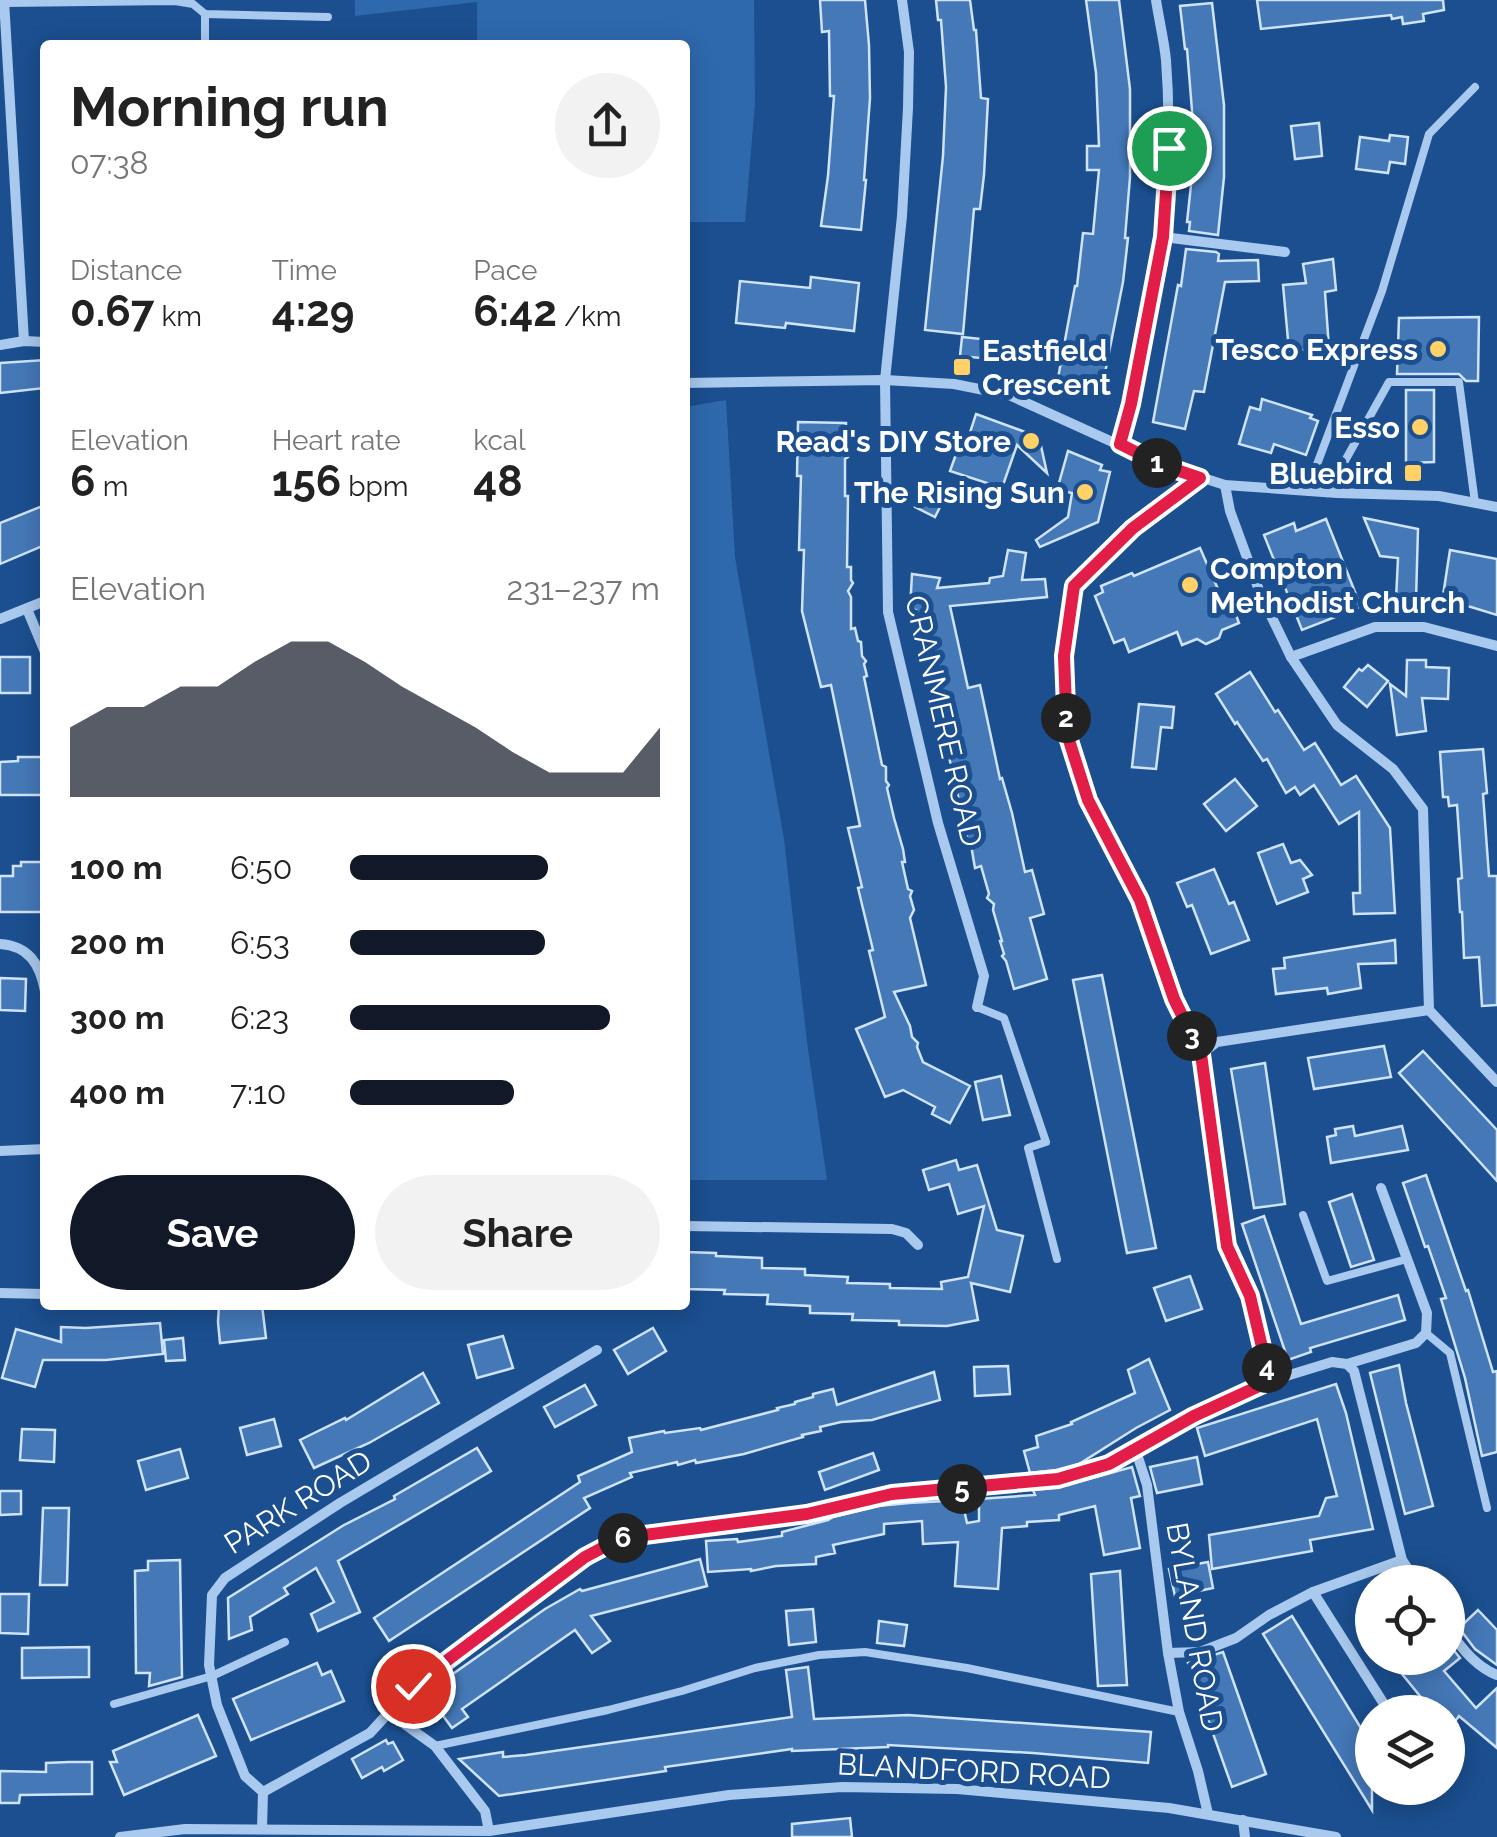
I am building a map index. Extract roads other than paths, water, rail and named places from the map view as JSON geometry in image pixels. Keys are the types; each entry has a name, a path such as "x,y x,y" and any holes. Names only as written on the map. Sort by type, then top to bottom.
{"street":[{"path":"885,380 902,216 908,108 910,52 902,0"},
{"path":"1120,444 1163,237 1169,148 1166,57 1156,0"},
{"path":"4,1 24,341"},
{"path":"1163,237 1285,252"},
{"path":"0,344 40,342"},
{"path":"690,384 885,380 954,384 1009,395 1162,465 1225,485 1439,496 1497,507"},
{"name":"CRANMERE ROAD","path":"885,380 888,612 938,822 984,976 977,1007"},
{"path":"1200,478 1133,528 1074,586 1064,656 1067,734 1088,800 1140,900 1174,999 1201,1054 1227,1246 1250,1296 1270,1381"},
{"path":"1225,485 1230,512 1260,593 1290,657 1336,725 1393,769 1422,809 1429,1010 1497,1082"},
{"path":"0,619 40,602"},
{"path":"27,609 40,640"},
{"path":"1290,657 1376,627 1424,627 1497,646"},
{"path":"0,944 21,948 40,969"},
{"path":"1201,1054 1217,1042 1429,1010"},
{"path":"0,1150 40,1149"},
{"path":"262,1828 263,1792 370,1733 413,1686 585,1557 621,1538 807,1514 892,1494 1058,1479 1109,1464 1194,1416 1270,1381 1416,1343 1426,1333 1427,1312 1380,1188"},
{"path":"690,1226 892,1229 906,1233 918,1245"},
{"path":"0,1293 40,1294"},
{"name":"PARK ROAD","path":"263,1792 245,1776 217,1705 209,1664 212,1596 225,1578 340,1503 597,1350"},
{"path":"1347,1364 1354,1372 1405,1565"},
{"name":"BYLAND ROAD","path":"1135,1448 1147,1484 1179,1712 1208,1814"},
{"path":"1168,1653 1200,1652 1236,1638 1313,1592 1402,1560"},
{"path":"1313,1592 1377,1695"},
{"path":"1465,1650 1484,1670 1497,1675"},
{"path":"390,1713 434,1746 485,1811 489,1831"},
{"name":"BLANDFORD ROAD","path":"120,1837 185,1829 489,1831 729,1795 842,1787 957,1789 1170,1808 1336,1837"},
{"path":"1244,1820 1245,1837"}],"lane":[{"path":"4,1 175,1 194,4 206,14 328,17"},
{"path":"205,40 206,14"},
{"path":"1308,491 1382,291 1429,134 1475,88"},
{"path":"1327,493 1389,382 1460,382 1474,503"},
{"path":"977,1007 1004,1018 1046,1142 1028,1148 1057,1259"},
{"path":"1303,1215 1327,1281 1407,1259"},
{"path":"1426,1333 1450,1354 1486,1508"},
{"path":"114,1704 212,1676 285,1642"},
{"path":"434,1746 608,1710 755,1668 865,1652 967,1668 1179,1712"}],"place":[{"name":"Tesco Express","path":"1438,349"},
{"name":"Eastfield Crescent","path":"962,367"},
{"name":"Esso","path":"1420,427"},
{"name":"Read's DIY Store","path":"1031,441"},
{"name":"Bluebird","path":"1413,473"},
{"name":"The Rising Sun","path":"1085,492"},
{"name":"Compton Methodist Church","path":"1190,585"}]}
